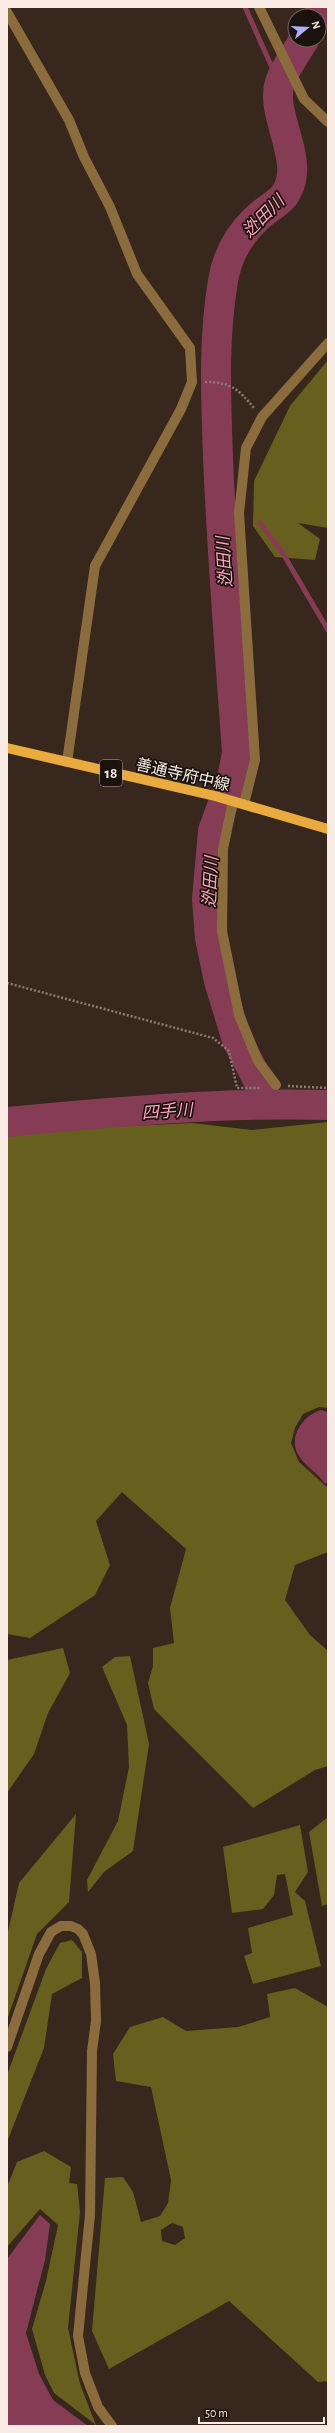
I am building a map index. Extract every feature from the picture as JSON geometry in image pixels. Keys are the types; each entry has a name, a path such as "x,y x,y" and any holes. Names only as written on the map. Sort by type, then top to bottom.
{"main road":[{"name":"善通寺府中線","path":"7,748 215,796 328,829"}],"street":[{"path":"259,7 304,99 328,122"},
{"path":"7,12 18,27 69,120 84,157 110,207 137,274 190,348 192,382 182,408 95,566 67,762"},
{"path":"244,804 255,760 239,513 246,448 262,418 328,343"},
{"path":"231,801 223,849 222,931 238,1015 258,1060 276,1085"},
{"path":"7,2047 39,1954 51,1932 62,1926 71,1926 78,1929 83,1934 91,1954 95,1983 96,2021 92,2051 90,2215 78,2336 85,2373 98,2407 112,2426"}],"path":[{"path":"204,382 221,382 238,389 262,418"},
{"path":"7,983 213,1038 229,1051 238,1088 262,1088"},
{"path":"276,1085 328,1088"}],"shaded area":[{"path":"328,360 328,528 298,523 320,539 315,560 275,557 253,526 254,481 290,406"},
{"path":"328,1122 328,1408 319,1407 303,1414 295,1428 291,1443 299,1462 328,1488 328,1552 295,1565 285,1600 310,1635 328,1651 328,1766 315,1770 253,1808 154,1709 148,1683 153,1666 153,1648 174,1643 170,1608 186,1549 122,1492 96,1521 110,1565 95,1595 30,1638 7,1634 7,1132 192,1123 252,1130"},
{"path":"321,1410 328,1412 328,1481 325,1484 299,1456 295,1442 296,1435 303,1422 314,1413"},
{"path":"63,1648 70,1673 48,1713 34,1754 7,1793 7,1660"},
{"path":"130,1656 149,1744 133,1851 104,1872 88,1892 87,1880 118,1821 129,1767 127,1725 102,1667 115,1657"},
{"path":"76,1814 69,1902 37,1934 7,2020 7,1936 19,1883"},
{"path":"328,1817 328,1904 322,1906 309,1832"},
{"path":"300,1825 308,1872 295,1892 305,1901 321,1966 253,1984 244,1956 252,1953 248,1928 293,1915 285,1874 277,1875 274,1895 263,1909 232,1913 223,1847"},
{"path":"72,1940 82,1952 82,1978 52,1994 44,2048 7,2142 7,2075 46,1969 60,1943"},
{"path":"295,1988 328,2007 328,2381 318,2382 229,2301 109,2369 92,2331 105,2178 123,2177 133,2192 141,2222 160,2216 168,2203 171,2180 151,2087 116,2081 113,2054 130,2027 163,2017 186,2031 238,2027 270,2017 267,1994","holes":["172,2223 183,2227 185,2238 175,2245 162,2241 161,2230"]},
{"path":"44,2151 71,2167 69,2183 77,2184 80,2212 68,2328 80,2384 96,2425 54,2393 45,2375 32,2329 46,2281 58,2225 40,2209 7,2247 7,2187 17,2162"},
{"path":"40,2215 50,2224 45,2260 26,2333 39,2374 53,2400 88,2426 7,2426 7,2259"}],"waterway":[{"path":"245,7 279,83"},
{"name":"迯田川","path":"262,1104 259,1082 237,1040 219,981 210,938 207,899 213,831 232,779 237,753 226,605 220,494 216,347 220,303 227,263 244,232 262,214 284,196 290,183 292,163 278,104 278,93 280,82 285,71 299,48"},
{"path":"221,514 230,513"},
{"path":"260,523 282,552 328,630"},
{"name":"四手川","path":"7,1122 127,1111 207,1106 288,1104 328,1105"}]}
